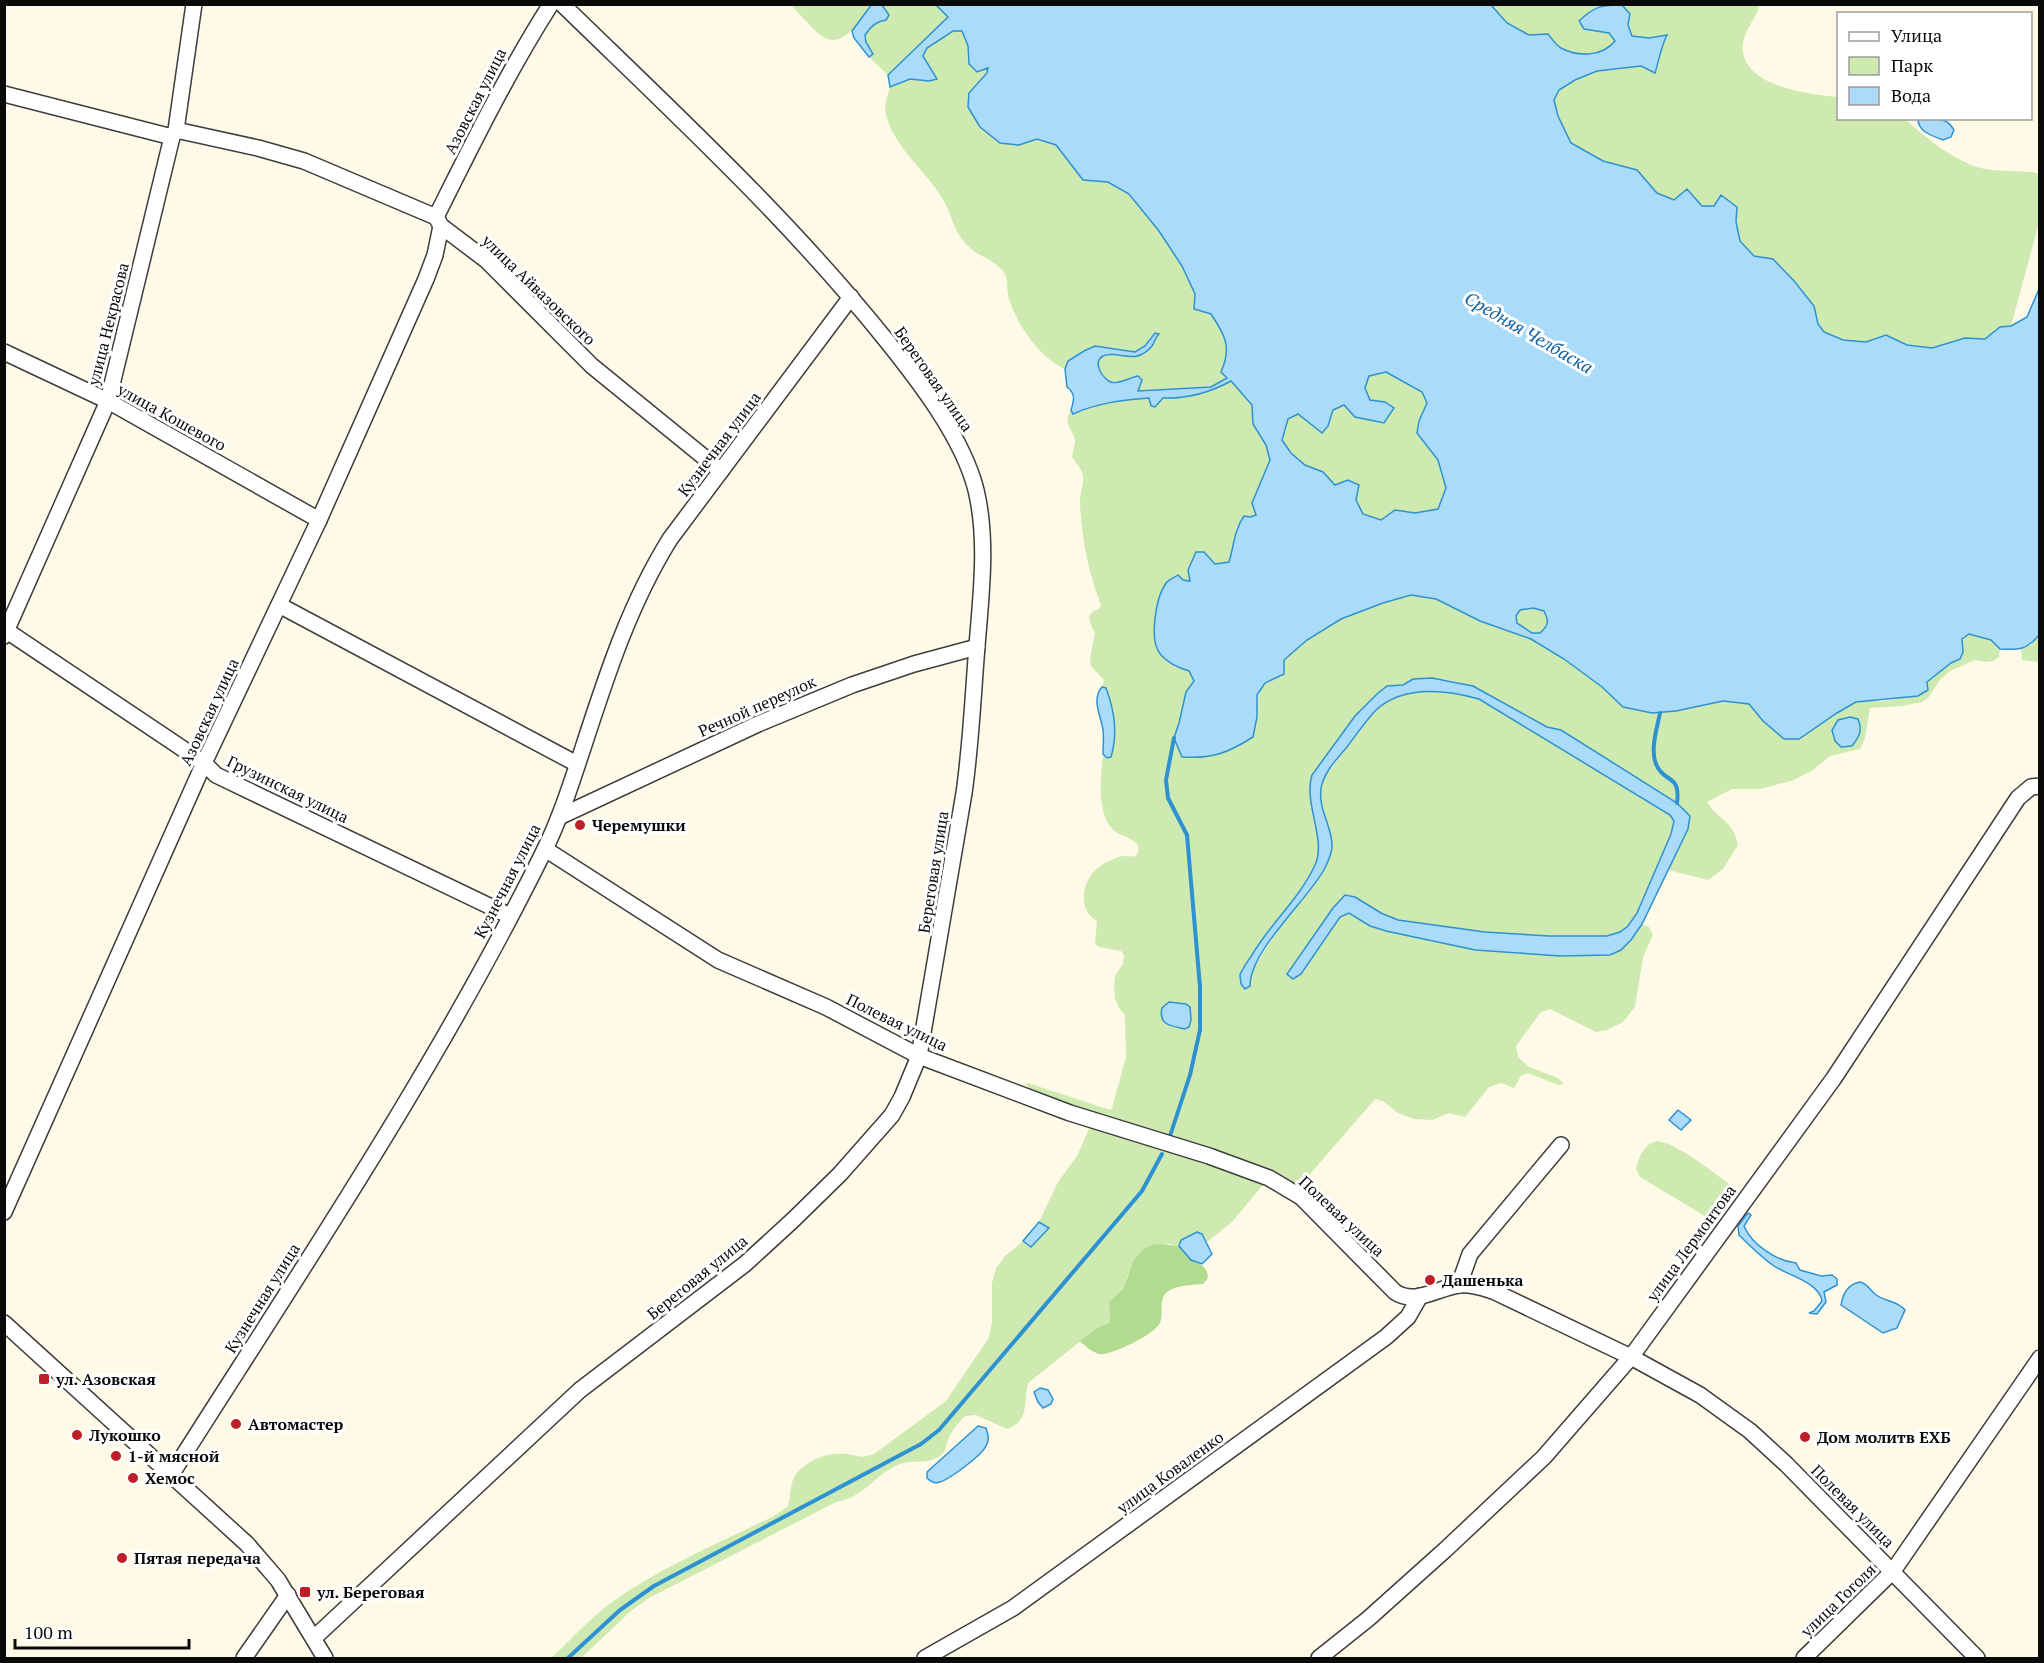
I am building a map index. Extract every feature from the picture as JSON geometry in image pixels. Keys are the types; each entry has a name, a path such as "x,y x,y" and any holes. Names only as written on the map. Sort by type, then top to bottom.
{"street":[{"name":"улица Некрасова","path":"6,632 108,401 174,134 194,4"},
{"name":"Азовская улица","path":"4,1212 204,763 319,520 426,279 435,255 439,222 516,60 551,4"},
{"name":"Береговая улица","path":"314,1638 580,1390 745,1264 840,1174 892,1115 919,1056 965,783 981,588 981,522 976,490 969,467 934,405 905,363 851,297 794,233 732,169 562,4"},
{"name":"улица Айвазовского","path":"4,94 174,134 258,148 304,161 439,222 486,260 592,366 721,471"},
{"name":"Кузнечная улица","path":"171,1475 361,1176 435,1052 510,916 560,817 613,658 644,584 670,539 851,297"},
{"name":"улица Кошевого","path":"4,352 108,401 319,520"},
{"path":"279,605 578,764"},
{"name":"Грузинская улица","path":"6,632 204,763 216,775 510,916"},
{"name":"Речной переулок","path":"560,817 758,724 852,685 914,664 977,647"},
{"name":"улица Лермонтова","path":"1319,1659 1445,1550 1544,1457 1631,1357 1834,1078 2032,788"},
{"name":"Полевая улица","path":"545,849 718,960 826,1007 919,1056 1070,1113 1209,1156 1269,1178 1301,1197 1402,1297 1420,1296 1459,1285 1493,1291 1631,1357 1700,1395 1750,1431 1786,1464 1977,1659"},
{"path":"1459,1285 1470,1254 1560,1145"},
{"name":"улица Коваленко","path":"925,1659 1013,1608 1376,1344 1408,1317 1420,1296"},
{"path":"4,1323 247,1544 266,1564 288,1595 325,1659"},
{"name":"улица Гоголя","path":"1804,1659 1893,1571 2040,1358"},
{"path":"244,1659 288,1595"}],"green space":[{"path":"791,5 872,5 852,30 839,39 832,40 817,33"},
{"path":"882,5 936,5 948,17 888,75 869,57 873,53 866,42 865,35 868,29 889,15"},
{"path":"1491,5 1601,5 1590,11 1584,29 1610,33 1615,41 1597,53 1583,54 1568,51 1559,47 1548,34 1529,35 1507,23"},
{"path":"1622,5 1760,5 1743,43 1744,58 1752,70 1763,79 1794,90 1837,97 1837,120 1906,120 1952,156 1974,166 2039,174 2039,223 2011,326 2000,327 1985,339 1965,338 1932,348 1907,345 1887,335 1866,342 1843,340 1824,332 1818,324 1814,306 1773,259 1755,257 1743,246 1738,234 1737,207 1703,206 1687,189 1674,200 1657,194 1637,170 1603,161 1571,143 1558,116 1554,100 1559,90 1597,71 1641,66 1655,72 1666,35 1649,38 1632,36"},
{"path":"953,30 962,31 968,48 969,64 988,68 987,73 1019,145 1037,139 1056,145 1083,180 1108,182 1129,194 1159,231 1182,266 1195,294 1223,333 1228,357 1222,372 1227,378 1211,387 1137,391 1141,386 1133,377 1129,380 1108,382 1098,366 1102,357 1109,355 1121,357 1135,353 1153,345 1155,338 1150,337 1145,346 1135,352 1095,346 1069,361 1065,369 1055,364 1038,349 1024,330 1013,309 1004,272 996,264 971,249 963,240 940,194 898,141 886,114 890,87 910,79 929,81 937,79 923,56 927,48"},
{"path":"1386,372 1422,392 1428,403 1419,421 1417,433 1438,460 1446,488 1438,509 1415,514 1396,510 1381,520 1363,514 1356,500 1335,485 1323,472 1305,465 1291,453 1282,440 1287,419 1298,414 1322,433 1328,426 1333,410 1344,405 1385,402 1370,400 1365,388 1368,376"},
{"path":"1231,381 1252,405 1254,424 1266,445 1270,460 1252,503 1257,515 1236,527 1229,562 1215,564 1204,552 1191,581 1183,580 1174,666 1189,671 1194,681 1182,706 1174,738 1257,717 1261,690 1269,682 1284,674 1284,660 1307,640 1341,619 1411,595 1436,599 1480,621 1531,639 1564,659 1602,687 1624,707 1652,713 1676,711 1723,701 1749,704 1763,721 1799,739 1850,704 1862,701 1893,700 1906,694 1960,659 1963,652 1962,639 1969,634 1991,640 2000,649 1999,657 1986,662 1975,660 1950,671 1922,702 1870,708 1865,738 1860,749 1830,756 1813,770 1794,780 1760,789 1732,789 1707,802 1733,831 1738,845 1723,869 1708,880 1668,870 1688,829 1690,817 1677,803 1561,730 1547,727 1473,686 1450,680 1413,679 1403,685 1387,686 1355,716 1312,775 1310,793 1319,848 1318,859 1303,886 1259,943 1240,974 1250,978 1284,921 1308,892 1330,858 1330,834 1320,796 1324,778 1376,710 1392,699 1413,691 1460,694 1479,699 1670,815 1674,821 1671,834 1637,913 1628,926 1620,932 1607,936 1549,936 1485,932 1398,920 1381,913 1355,897 1346,895 1333,908 1291,968 1301,974 1340,917 1349,913 1370,926 1386,931 1475,950 1560,956 1610,955 1631,940 1642,924 1649,927 1653,935 1643,957 1635,1007 1623,1022 1607,1030 1596,1032 1550,1009 1541,1012 1516,1046 1518,1057 1529,1067 1558,1078 1564,1084 1558,1085 1528,1073 1521,1076 1514,1088 1501,1083 1489,1087 1465,1117 1449,1113 1432,1120 1414,1119 1398,1113 1383,1101 1375,1099 1299,1187 1283,1177 1222,1153 1092,1114 1028,1088 1026,1084 1110,1110 1126,1057 1125,1015 1115,999 1114,986 1115,976 1123,964 1124,955 1121,951 1099,947 1095,944 1097,921 1086,909 1084,894 1089,878 1100,866 1122,856 1136,856 1138,846 1112,829 1102,803 1103,754 1107,758 1111,757 1114,722 1106,688 1102,687 1104,680 1091,666 1090,658 1095,633 1090,615 1101,605 1084,543 1080,504 1083,476 1072,457 1075,440 1068,419 1071,410 1074,414 1101,405 1149,398 1155,407 1163,398 1198,394"},
{"path":"1533,608 1544,610 1547,617 1547,625 1540,633 1532,633 1517,623 1516,617 1520,610"},
{"path":"2039,635 2039,662 2022,660 2021,648 2030,646"},
{"path":"1090,1127 1203,1162 1263,1185 1232,1222 1207,1242 1202,1234 1181,1240 1179,1246 1168,1244 1128,1274 1123,1289 1109,1302 1110,1322 1097,1328 1028,1383 1024,1411 1014,1426 1007,1429 976,1415 965,1416 952,1431 940,1456 929,1461 905,1463 891,1468 855,1495 836,1502 649,1598 632,1610 581,1658 551,1658 596,1615 631,1589 691,1556 774,1516 788,1506 795,1476 807,1464 831,1454 862,1457 874,1454 946,1401 988,1339 992,1323 992,1283 996,1268 1005,1256 1023,1241 1031,1247 1048,1228 1039,1222 1058,1182 1077,1156"},
{"path":"1657,1141 1687,1154 1736,1189 1713,1221 1640,1177 1636,1169 1641,1155 1645,1148"},
{"path":"1155,1244 1179,1246 1189,1258 1204,1267 1208,1278 1203,1284 1179,1287 1167,1292 1162,1302 1160,1323 1150,1333 1113,1352 1099,1354 1094,1352 1080,1341 1097,1328 1110,1322 1109,1302 1123,1289 1134,1260 1143,1249"}],"water":[{"path":"872,4 882,5 889,15 886,20 869,29 865,35 873,54 869,57 854,38 852,31"},
{"name":"Средняя Челбаска","path":"936,5 1491,5 1507,23 1529,35 1548,34 1561,48 1575,53 1590,54 1603,50 1615,41 1609,33 1584,29 1579,21 1599,7 1622,5 1630,14 1628,25 1632,36 1649,38 1667,35 1655,73 1641,66 1597,71 1559,90 1554,100 1558,116 1571,143 1603,161 1637,170 1657,193 1674,200 1687,189 1702,206 1714,206 1721,195 1737,207 1736,222 1740,241 1754,256 1773,259 1795,282 1814,306 1818,324 1824,332 1843,340 1866,342 1886,335 1907,345 1932,348 1965,338 1985,339 2000,327 2011,326 2027,317 2039,289 2039,635 2026,646 2018,649 2000,649 1991,640 1969,634 1962,639 1963,652 1960,659 1951,663 1927,682 1928,690 1918,696 1856,702 1799,739 1784,739 1763,721 1749,704 1723,701 1676,711 1652,713 1623,707 1602,687 1564,659 1531,639 1480,621 1436,599 1411,595 1341,619 1307,640 1284,660 1284,674 1265,683 1257,695 1257,717 1253,737 1219,754 1182,757 1174,738 1186,692 1194,681 1189,671 1167,661 1157,648 1154,630 1159,598 1166,583 1178,575 1183,580 1190,581 1188,570 1196,552 1204,552 1215,564 1229,562 1241,521 1244,516 1256,515 1252,503 1270,460 1266,445 1253,424 1252,405 1231,381 1198,394 1163,398 1155,407 1151,406 1149,398 1101,405 1073,414 1071,410 1074,397 1067,387 1065,369 1068,361 1084,351 1095,346 1135,352 1145,346 1155,333 1159,334 1152,346 1139,355 1133,357 1109,354 1103,356 1098,363 1103,375 1108,381 1114,383 1138,376 1142,380 1138,391 1211,387 1227,378 1221,372 1226,355 1223,335 1211,314 1194,309 1195,294 1182,266 1159,231 1129,194 1108,182 1083,180 1056,145 1037,139 1019,145 1000,143 980,127 968,107 969,93 987,73 988,68 977,72 969,64 968,46 962,31 953,31 927,48 923,56 937,79 929,81 910,79 890,87 888,75 948,17","holes":["1386,372 1422,392 1427,403 1419,421 1417,433 1438,460 1446,488 1438,509 1415,513 1395,510 1381,520 1363,514 1356,500 1359,485 1348,480 1335,485 1323,472 1305,465 1291,453 1282,440 1288,419 1298,414 1322,433 1328,426 1333,410 1344,405 1355,417 1384,423 1394,408 1385,402 1370,400 1365,388 1369,376","1533,608 1544,611 1547,618 1547,625 1540,633 1532,633 1517,623 1516,616 1520,610"]},
{"path":"1918,120 1943,120 1954,130 1951,137 1943,140 1923,130"},
{"path":"1432,678 1473,686 1547,727 1561,730 1677,803 1690,816 1688,829 1642,924 1621,950 1610,955 1560,956 1475,950 1386,931 1370,926 1349,913 1340,917 1301,974 1293,979 1287,974 1333,908 1345,895 1355,897 1381,913 1398,920 1485,932 1549,936 1607,936 1620,932 1628,926 1637,913 1671,834 1674,821 1670,815 1479,699 1453,693 1411,693 1386,703 1375,711 1327,772 1322,783 1321,796 1332,839 1330,857 1317,881 1269,941 1259,957 1250,986 1245,989 1241,984 1242,970 1301,889 1315,865 1318,844 1310,797 1312,775 1355,716 1377,694 1387,686 1403,685 1413,679"},
{"path":"1102,687 1106,688 1114,722 1113,748 1111,757 1107,758 1103,754 1103,730 1097,702"},
{"path":"1850,717 1858,719 1860,734 1852,746 1841,747 1835,741 1832,730 1838,720"},
{"path":"1169,1002 1186,1004 1190,1007 1189,1027 1185,1029 1175,1027 1164,1021 1161,1014 1162,1008"},
{"path":"1678,1110 1691,1120 1681,1130 1669,1120"},
{"path":"1748,1213 1751,1215 1744,1226 1759,1246 1781,1259 1796,1263 1800,1270 1821,1276 1832,1275 1837,1279 1837,1285 1824,1292 1826,1302 1817,1314 1809,1313 1814,1311 1822,1301 1820,1294 1809,1284 1774,1266 1739,1235 1738,1226"},
{"path":"1039,1222 1049,1228 1031,1247 1023,1241"},
{"path":"1197,1232 1202,1234 1212,1254 1202,1264 1191,1260 1179,1246 1181,1240"},
{"path":"1860,1282 1867,1285 1879,1297 1898,1304 1905,1310 1897,1328 1883,1333 1841,1305 1847,1290"},
{"path":"1040,1388 1048,1390 1053,1399 1051,1404 1043,1408 1034,1392"},
{"path":"978,1426 986,1428 988,1437 986,1446 979,1455 945,1480 935,1483 927,1478 927,1472"}],"waterway":[{"path":"1660,713 1654,758 1659,770 1677,787 1677,803"},
{"path":"1170,1136 1190,1075 1200,1030 1200,987 1187,835 1168,798 1166,780 1174,738"},
{"path":"568,1658 620,1610 654,1586 921,1444 939,1430 1142,1191 1162,1154"}],"place":[{"name":"Черемушки","path":"580,825"},
{"name":"Дашенька","path":"1430,1280"},
{"name":"ул. Азовская","path":"44,1379"},
{"name":"Автомастер","path":"236,1424"},
{"name":"Лукошко","path":"77,1435"},
{"name":"Дом молитв ЕХБ","path":"1805,1437"},
{"name":"1-й мясной","path":"116,1456"},
{"name":"Хемос","path":"133,1478"},
{"name":"Пятая передача","path":"122,1558"},
{"name":"ул. Береговая","path":"305,1592"}]}
